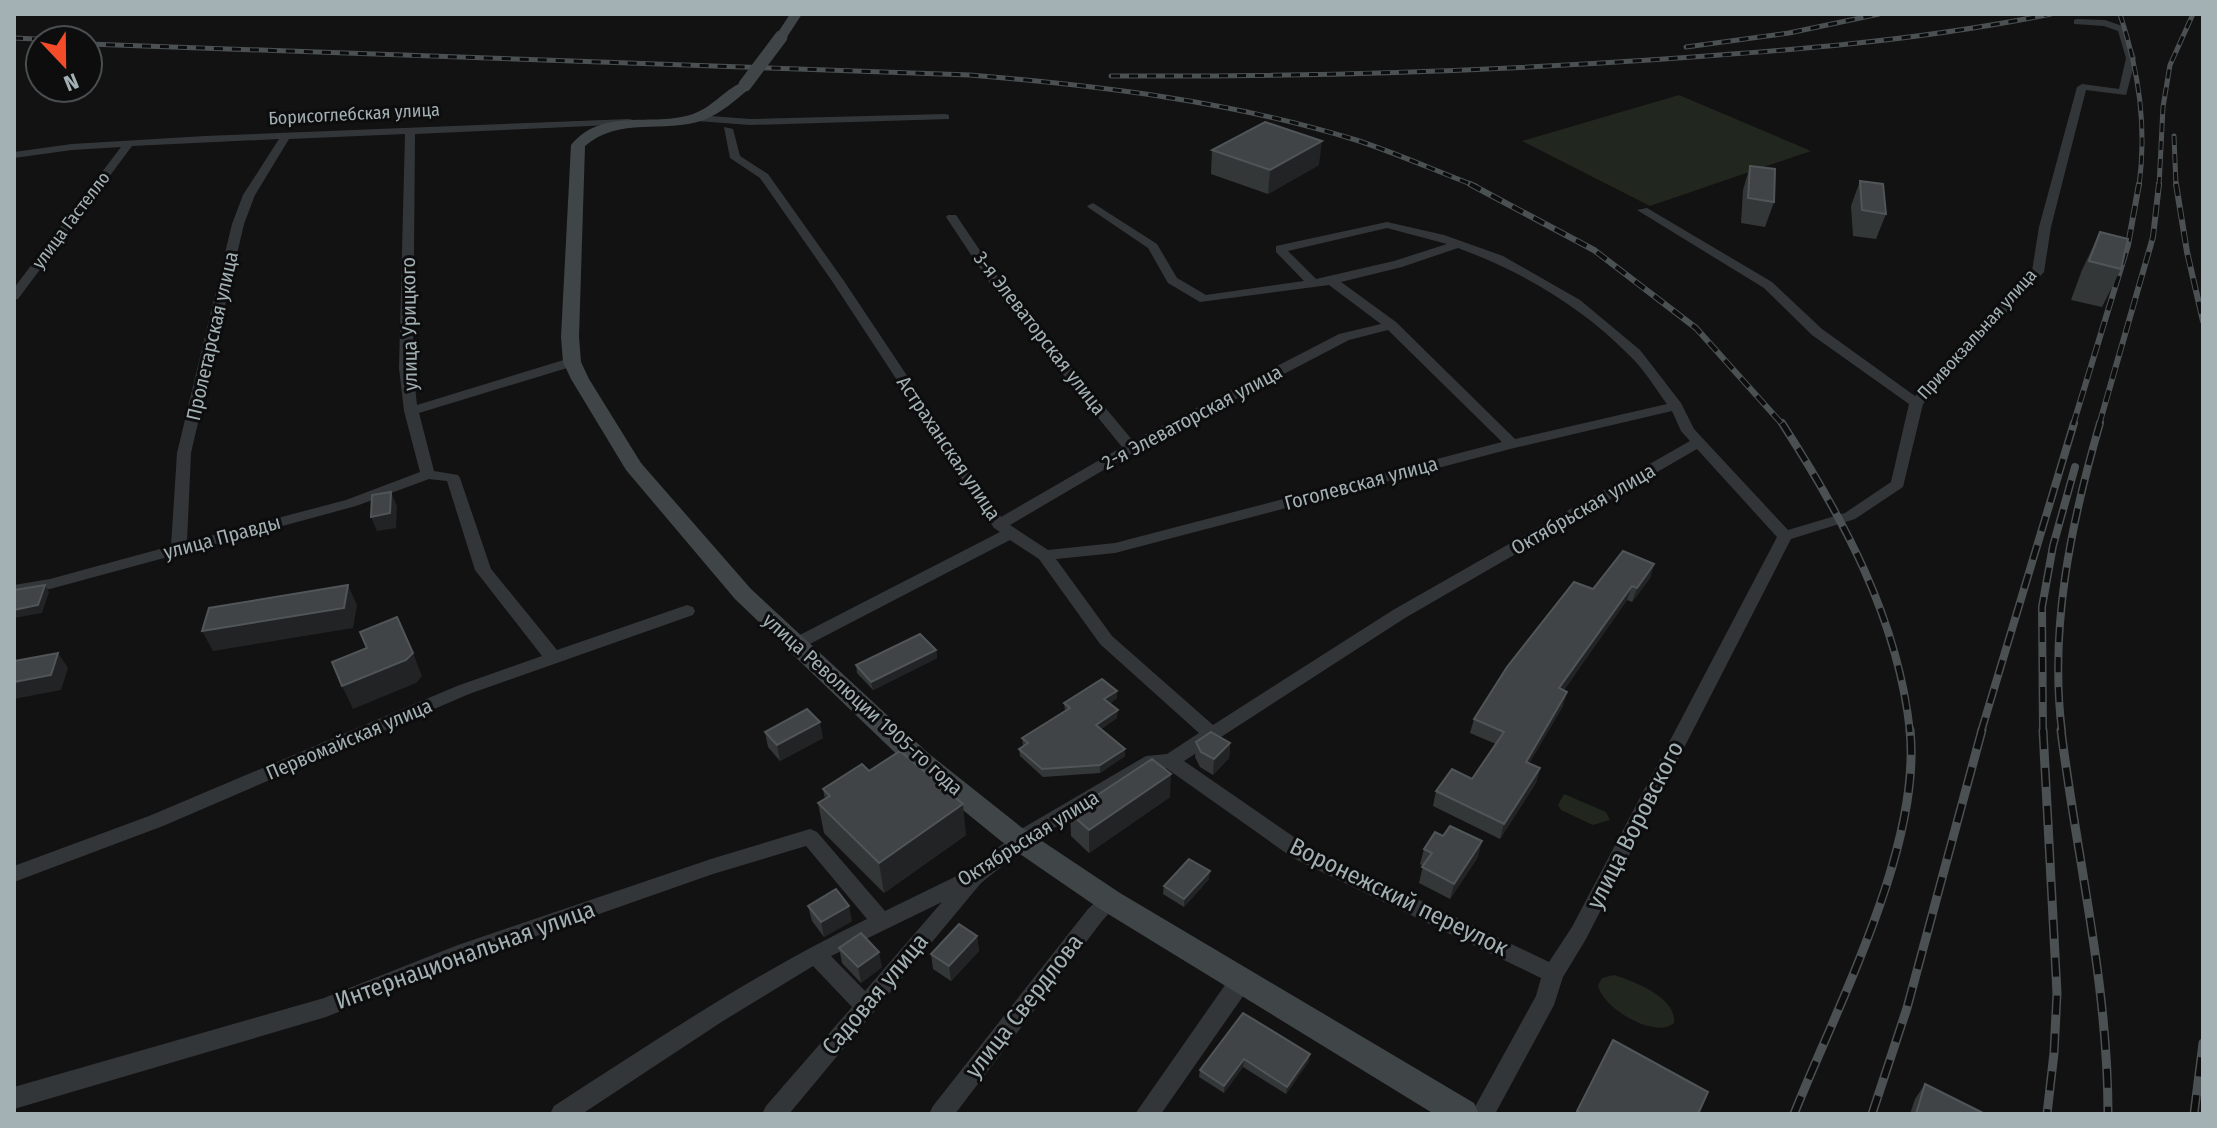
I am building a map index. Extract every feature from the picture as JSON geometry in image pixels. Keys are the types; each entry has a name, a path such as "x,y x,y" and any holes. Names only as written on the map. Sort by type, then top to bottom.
{"street":[{"path":"697,118 724,103 745,85 796,14"},
{"name":"Привокзальная улица","path":"1785,536 1850,516 1898,484 1916,403 2038,272 2045,227 2082,87 2123,93 2131,58 2122,29 2105,23 2077,22"},
{"path":"578,130 629,122 697,118 750,122 945,117"},
{"name":"Астраханская улица","path":"728,129 735,158 764,176 1004,529 1045,555 1106,640 1212,734"},
{"name":"Борисоглебская улица","path":"14,155 129,144 410,130 578,130"},
{"name":"улица Урицкого","path":"410,130 406,368 411,411 428,474"},
{"name":"улица Революции 1905-го года","path":"578,130 570,337 572,362 633,466 710,559 919,760 1020,841 1240,982 1463,1114"},
{"name":"Пролетарская улица","path":"179,548 184,453 238,224 249,195 286,136"},
{"name":"улица Гастелло","path":"14,296 129,144"},
{"path":"1093,206 1153,246 1172,280 1204,299 1331,281 1398,264 1458,244"},
{"name":"Привокзальная улица","path":"1643,210 1768,285 1817,332 1916,403"},
{"name":"3-я Элеваторская улица","path":"952,217 999,288 1131,448"},
{"path":"1313,283 1280,249 1387,225 1458,244 1499,259 1576,303 1635,353 1676,406 1688,431 1785,536"},
{"path":"1331,281 1391,325 1512,444"},
{"name":"2-я Элеваторская улица","path":"796,644 1004,529 1131,448 1344,337 1391,325"},
{"path":"411,411 572,362"},
{"name":"Гоголевская улица","path":"1045,555 1115,548 1512,444 1676,406"},
{"name":"Октябрьская улица","path":"562,1114 715,1014 815,954 978,875 1020,841 1153,761 1170,761 1399,614 1699,442"},
{"path":"428,474 453,478 483,570 553,657"},
{"name":"улица Правды","path":"14,590 50,584 351,503 428,474"},
{"name":"улица Воровского","path":"1483,1114 1546,998 1553,974 1579,933 1785,536"},
{"name":"Первомайская улица","path":"14,874 156,821 463,690 687,611"},
{"name":"Воронежский переулок","path":"1170,761 1300,852 1553,974"},
{"name":"Интернациональная улица","path":"14,1098 326,1007 458,954 711,867 810,837 881,921"},
{"name":"Садовая улица","path":"774,1114 978,875"},
{"name":"улица Свердлова","path":"941,1114 1095,915 1110,901"},
{"path":"815,954 864,1005"},
{"path":"1147,1114 1240,982"}],"shaded area":[{"path":"1679,95 1811,151 1650,206 1522,141"},
{"path":"1564,794 1606,812 1610,820 1593,825 1561,810 1558,805"},
{"path":"1614,975 1643,986 1662,998 1673,1014 1674,1023 1665,1027 1642,1024 1608,1003 1598,985 1602,978"}],"building":[{"path":"1265,122 1322,141 1270,170 1212,150"},
{"path":"1750,166 1775,169 1774,202 1748,198"},
{"path":"1860,181 1883,184 1886,214 1862,210"},
{"path":"2100,232 2128,239 2121,269 2089,261"},
{"path":"391,492 390,513 371,517 372,495"},
{"path":"1623,551 1654,564 1637,588 1632,586 1559,688 1567,692 1526,762 1540,768 1504,824 1436,791 1452,769 1472,779 1504,732 1474,719 1507,667 1574,582 1593,589"},
{"path":"45,585 38,605 14,610 14,590"},
{"path":"348,585 344,608 202,631 209,608"},
{"path":"397,617 413,653 406,660 342,686 332,662 367,648 360,632"},
{"path":"920,634 936,650 871,682 856,665"},
{"path":"58,653 51,675 14,682 14,661"},
{"path":"1102,679 1117,691 1104,699 1118,710 1096,725 1125,749 1100,765 1042,769 1019,749 1028,743 1022,738 1070,708 1064,703"},
{"path":"807,709 820,722 777,745 765,732"},
{"path":"1211,732 1230,743 1214,759 1201,752 1196,742"},
{"path":"900,751 963,804 879,863 818,803 830,796 823,789 862,764 869,771"},
{"path":"1152,759 1171,774 1089,830 1070,813"},
{"path":"1450,826 1482,841 1454,884 1422,867 1432,853 1424,849 1435,832 1443,836"},
{"path":"1189,859 1210,871 1184,899 1164,886"},
{"path":"836,889 849,906 821,922 808,906"},
{"path":"959,924 977,936 949,966 931,954"},
{"path":"861,933 879,952 858,967 839,948"},
{"path":"1243,1013 1310,1054 1287,1087 1244,1059 1224,1086 1200,1070"},
{"path":"1613,1040 1708,1092 1698,1114 1582,1114 1577,1111"},
{"path":"1925,1084 1985,1114 1916,1114"}],"railway":[{"path":"1686,47 1789,33 1879,14"},
{"path":"1111,76 1380,73 1649,60 1901,38 2051,14"},
{"path":"2120,14 2140,99 2142,142 2139,186"},
{"path":"2159,186 2163,107 2170,65 2193,14"},
{"path":"14,38 24,38"},
{"path":"104,45 970,75 1068,84 1213,105 1309,126 1371,145 1476,186"},
{"path":"2174,136 2176,186"},
{"path":"1470,184 1594,250 1696,328 1783,425"},
{"path":"2073,425 2128,245 2139,184"},
{"path":"2099,425 2153,237 2159,184"},
{"path":"2176,184 2203,321"},
{"path":"1782,423 1826,495 1864,570 1894,649 1910,732"},
{"path":"1981,732 2074,423"},
{"path":"2062,732 2058,654 2065,576 2080,499 2100,423"},
{"path":"2043,732 2042,607 2053,546 2075,467"},
{"path":"1872,1114 1907,1008 1982,730"},
{"path":"2043,730 2057,993 2047,1114"},
{"path":"2061,730 2103,1017 2108,1114"},
{"path":"1794,1114 1853,976 1890,874 1903,824 1910,775 1910,732"},
{"path":"2194,1114 2203,1043"}]}
